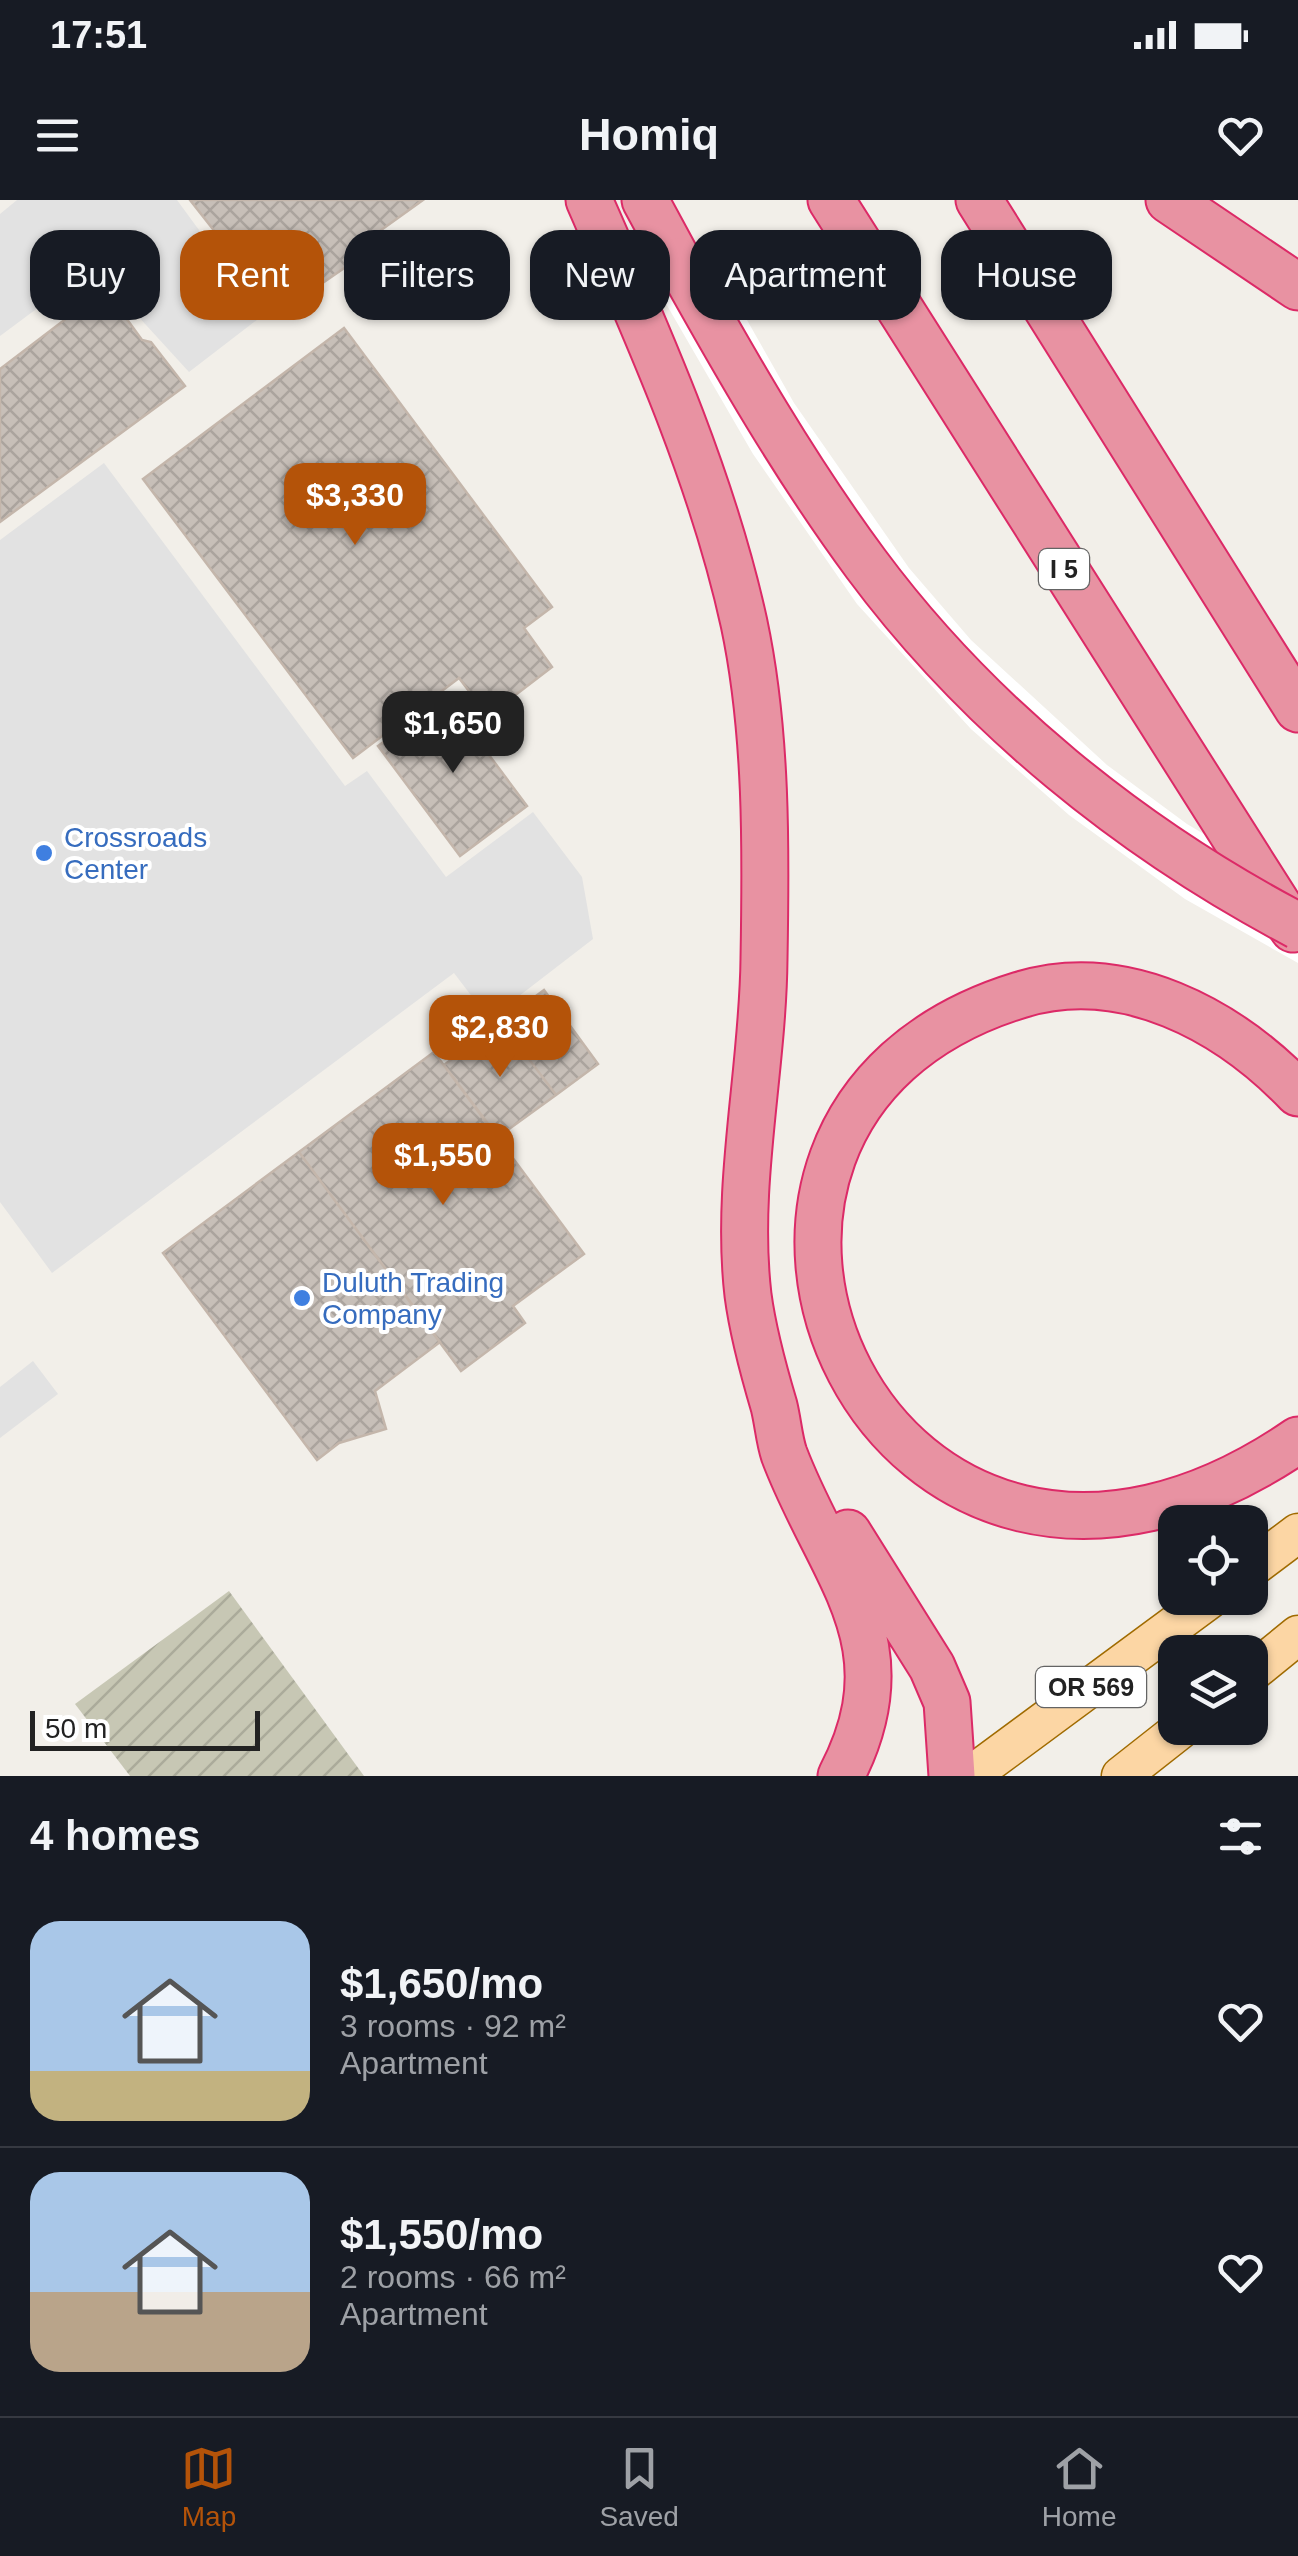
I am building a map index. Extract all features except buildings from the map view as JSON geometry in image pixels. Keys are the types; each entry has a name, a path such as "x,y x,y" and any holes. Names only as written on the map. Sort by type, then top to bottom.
{"highway":[{"path":"589,200 701,473 744,626 760,783 764,961 748,1176 746,1263 756,1346 776,1411 783,1452 851,1596 868,1654 870,1695 857,1744 841,1776"},
{"path":"645,200 744,380 821,500 868,566 968,683 1121,815 1197,868 1298,926"},
{"name":"I 5","path":"831,200 1298,938"},
{"path":"979,200 1298,710"},
{"path":"1169,200 1298,287"},
{"path":"1298,1093 1250,1047 1187,1010 1157,998 1112,989 1060,988 1000,1001 926,1037 869,1092 831,1169 822,1204 819,1252 826,1316 852,1382 906,1448 940,1474 981,1494 1068,1514 1136,1510 1184,1498 1224,1481 1298,1440"},
{"path":"776,1411 932,1667 947,1702 952,1776"}],"main road":[{"path":"1268,1556 1298,1534"},
{"name":"OR 569","path":"970,1776 1188,1615"},
{"path":"1268,1659 1298,1635"},
{"name":"OR 569","path":"1121,1776 1160,1745"}],"shaded area":[{"path":"17,200 177,200 199,230 180,230 180,320 257,320 189,372 141,320 160,320 160,230 30,230 30,314 0,336 0,214"},
{"path":"104,463 345,786 367,771 446,877 533,812 582,877 593,939 489,1019 454,973 52,1273 0,1202 0,540"},
{"path":"33,1361 58,1394 0,1438 0,1387"},
{"path":"229,1591 364,1776 130,1776 75,1704"}],"pier":[{"path":"690,254 690,320 747,320 794,403 909,568 971,640 1107,765 1187,824 1298,890 1298,963 1185,899 1069,815 971,729 857,604 753,454 670,311 670,265"}],"place":[{"name":"Crossroads Center","path":"44,853"},
{"name":"Duluth Trading Company","path":"302,1298"}]}
